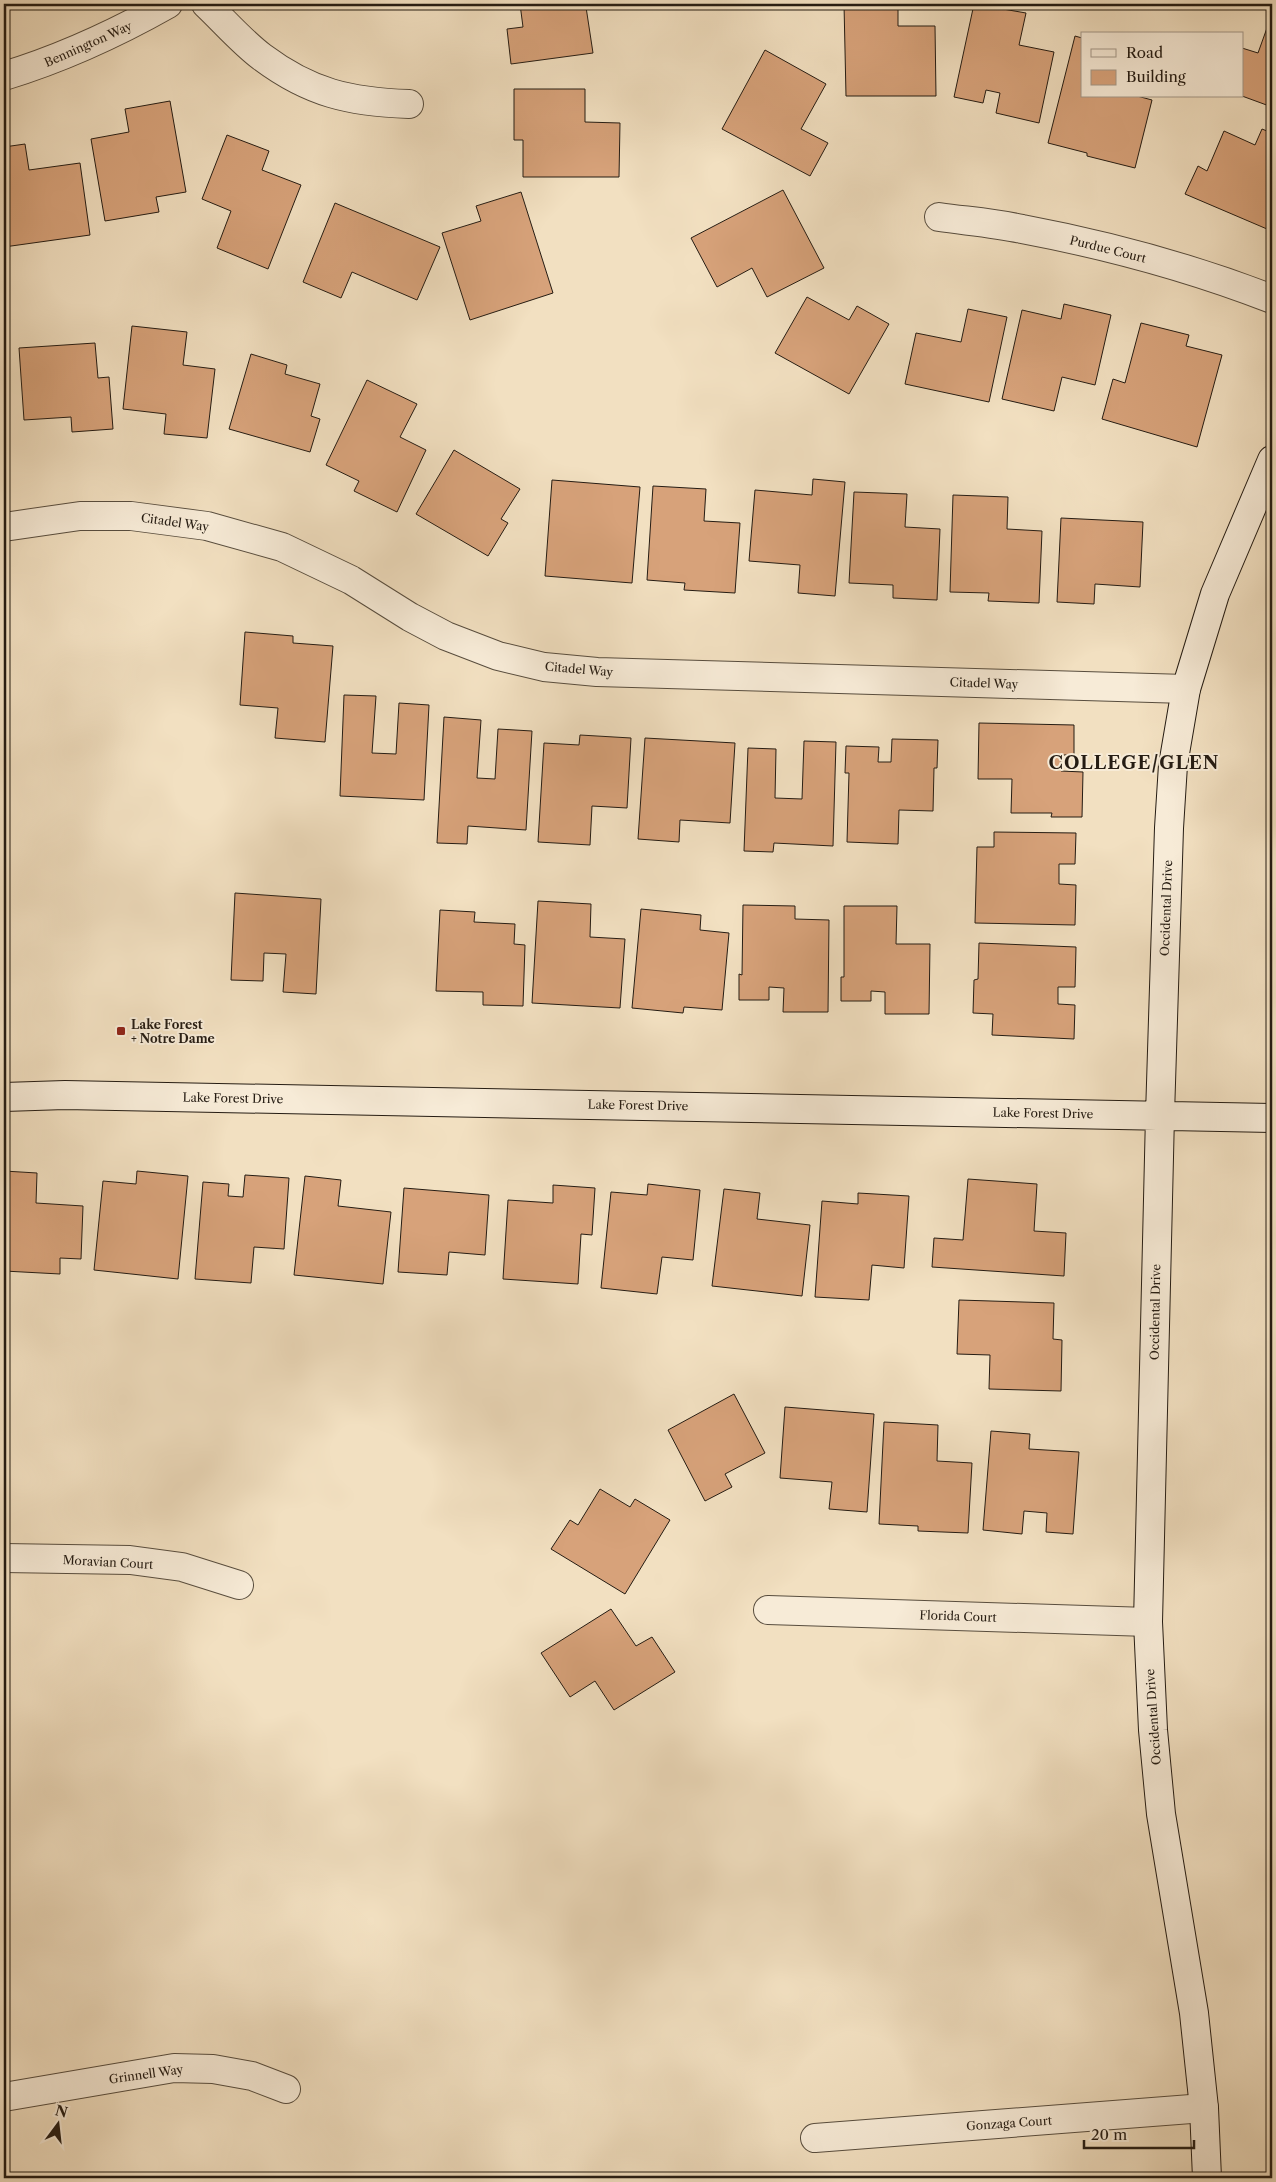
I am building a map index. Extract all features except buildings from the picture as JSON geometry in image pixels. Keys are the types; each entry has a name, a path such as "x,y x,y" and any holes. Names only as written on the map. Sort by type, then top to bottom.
{"street":[{"name":"Bennington Way","path":"4,76 51,61 121,31 168,4"},
{"path":"206,4 261,56 298,81 334,95 371,103 409,104"},
{"name":"Purdue Court","path":"939,217 1021,228 1133,253 1242,288 1272,300"},
{"name":"Occidental Drive","path":"1207,2178 1204,2108 1194,2013 1161,1814 1153,1730 1148,1622 1169,828 1173,765 1186,689 1215,594 1272,460"},
{"name":"Citadel Way","path":"4,527 80,516 132,516 207,526 282,548 351,580 410,618 446,636 498,656 544,667 597,672 1186,689"},
{"name":"Lake Forest Drive","path":"4,1097 75,1095 1272,1118"},
{"name":"Moravian Court","path":"4,1558 130,1560 182,1567 239,1585"},
{"name":"Florida Court","path":"768,1610 1148,1622"},
{"name":"Grinnell Way","path":"4,2097 174,2068 223,2070 252,2076 286,2089"},
{"name":"Gonzaga Court","path":"815,2138 1204,2108"}],"place":[{"name":"Lake Forest + Notre Dame","path":"121,1031"}],"district":[{"name":"COLLEGE/GLEN","path":"1134,763"}]}
